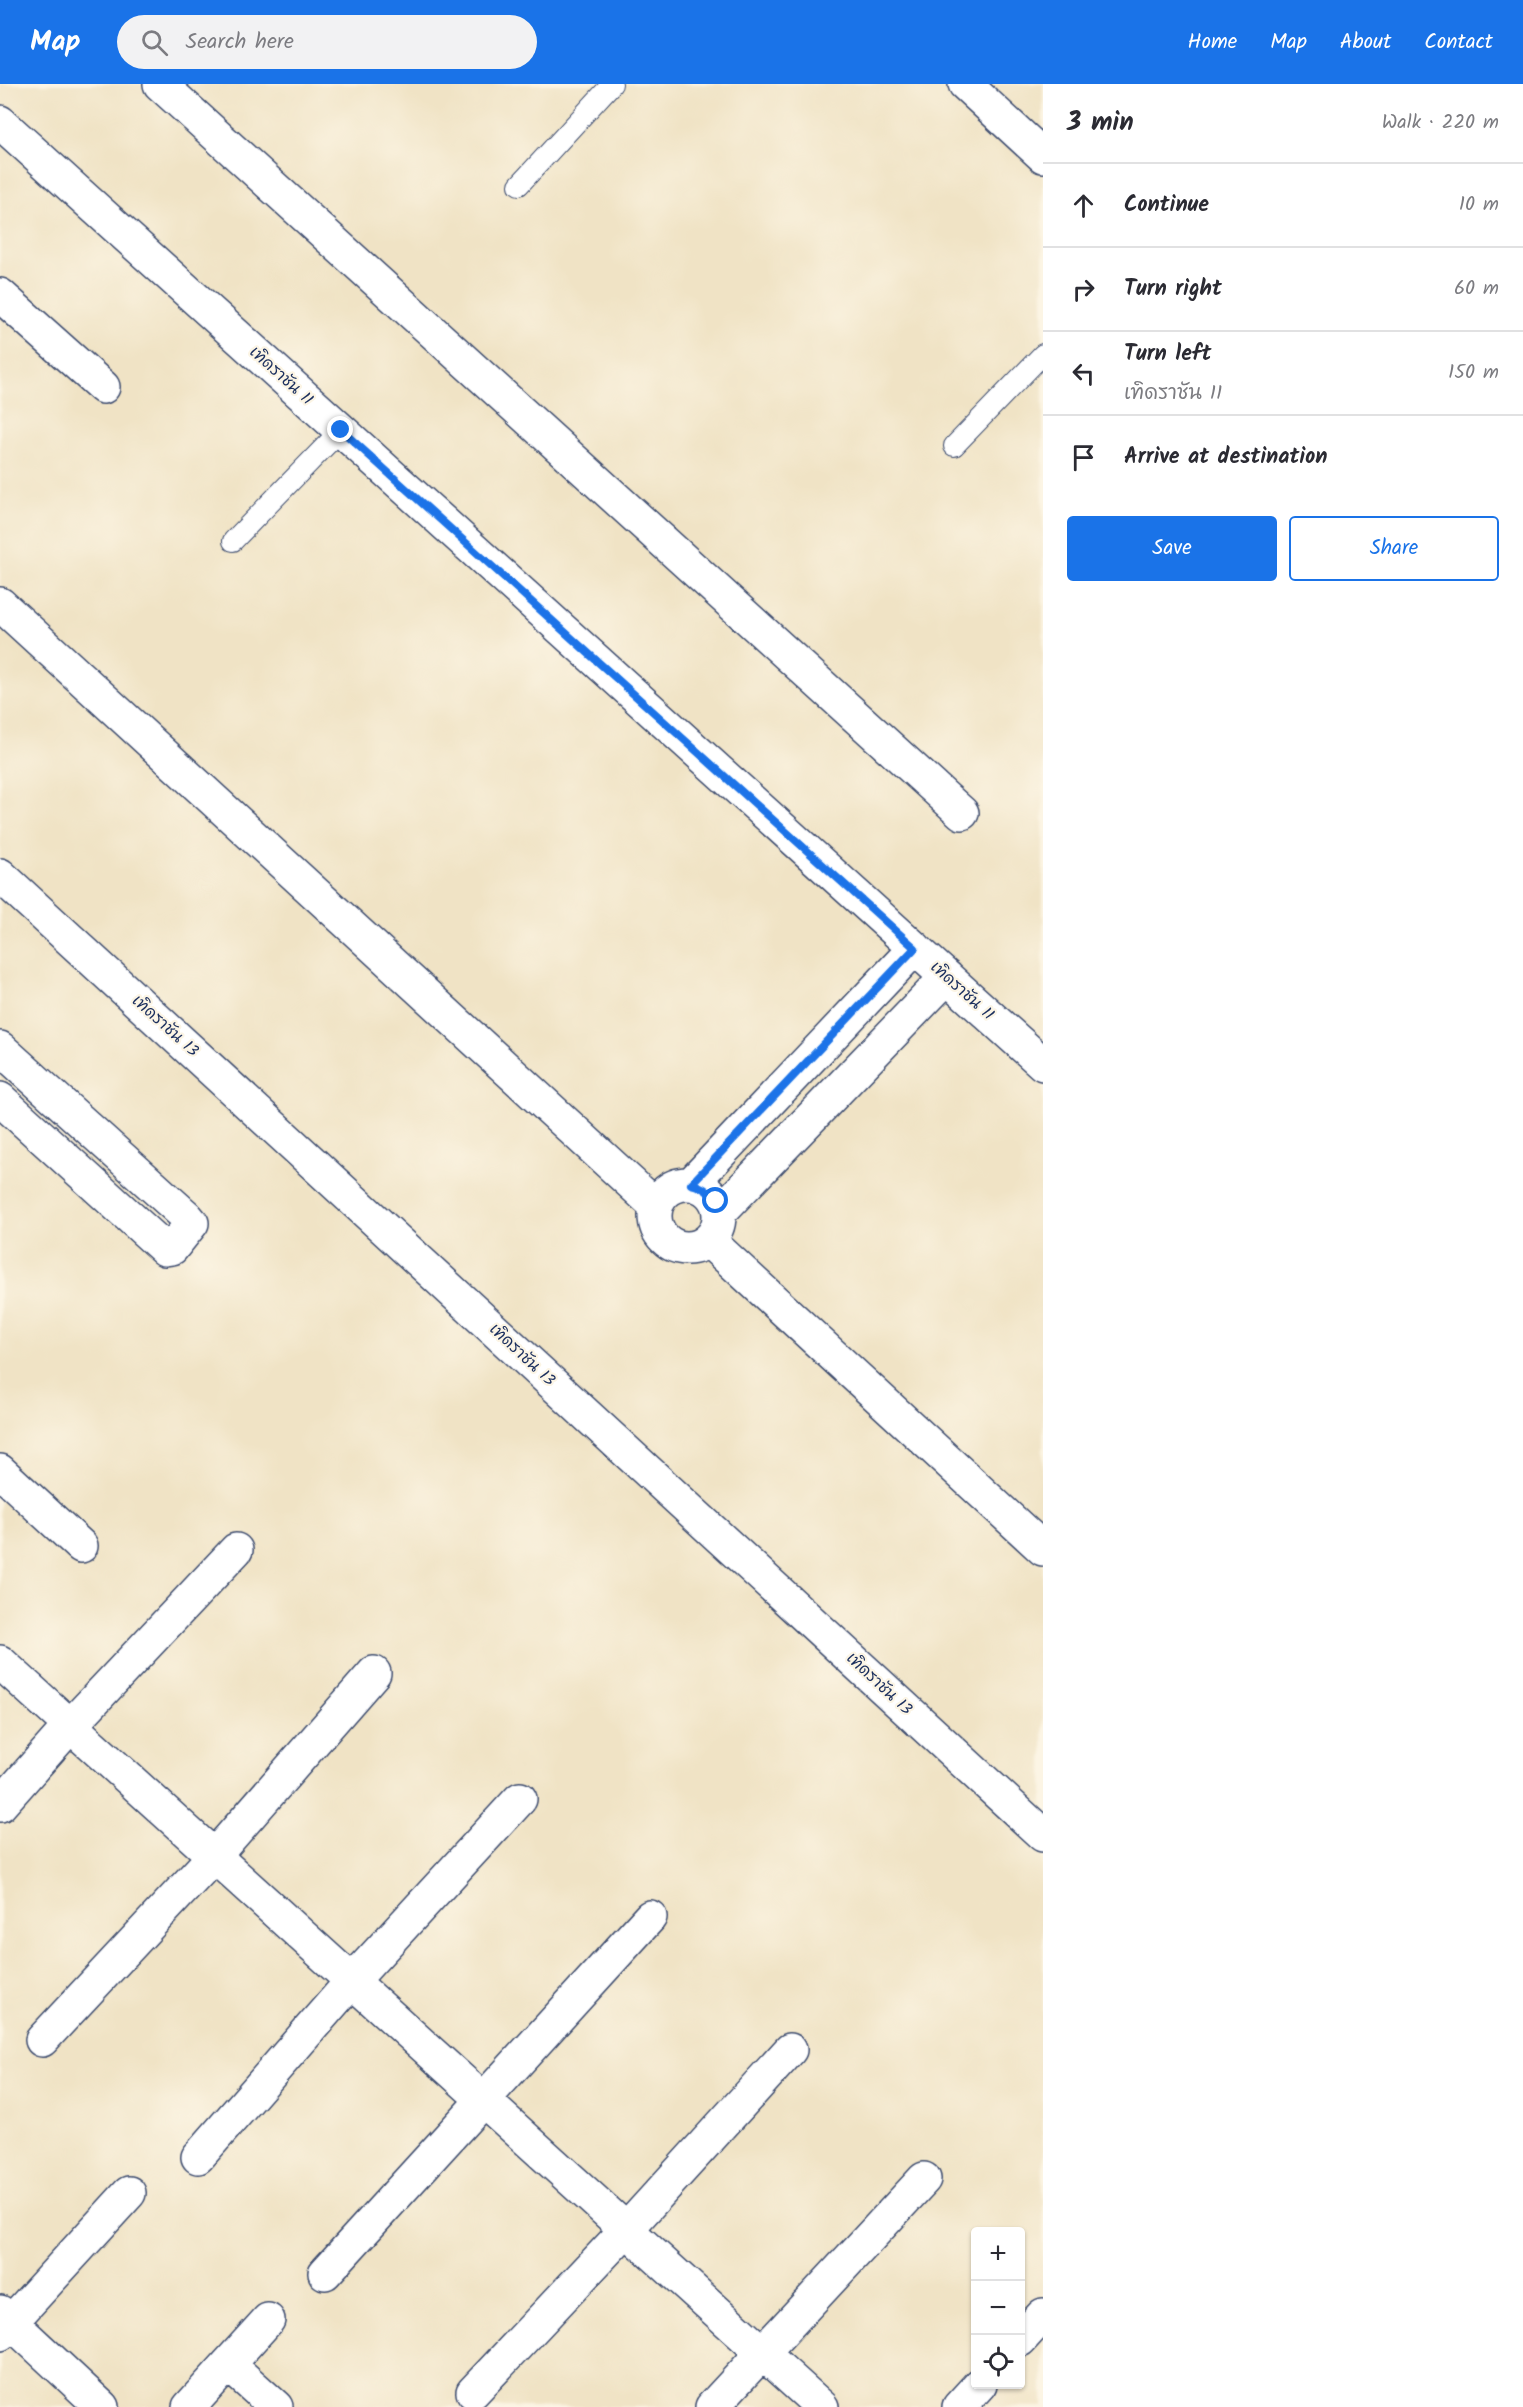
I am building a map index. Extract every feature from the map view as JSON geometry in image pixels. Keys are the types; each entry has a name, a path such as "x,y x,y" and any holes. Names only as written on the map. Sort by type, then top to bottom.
{"street":[{"path":"160,84 962,813"},
{"path":"965,84 1043,156"},
{"name":"เทิดราชัน 11","path":"0,122 1043,1064"},
{"path":"0,295 103,387"},
{"path":"0,604 657,1206"},
{"name":"เทิดราชัน 13","path":"0,875 1043,1835"},
{"path":"691,1184 915,948"},
{"path":"947,977 715,1226 700,1247 690,1249 670,1244 656,1227 657,1206 670,1189 691,1184 701,1186 710,1192 715,1226 1043,1549"},
{"path":"0,1048 187,1217 192,1223 189,1229 172,1248 165,1249 0,1099"},
{"path":"0,1471 81,1546"},
{"path":"0,1805 70,1726 236,1550"},
{"path":"0,1662 822,2407"},
{"path":"42,2040 214,1856 374,1673"},
{"path":"198,2157 352,1981 520,1799"},
{"path":"325,2273 650,1917"},
{"path":"473,2391 626,2230 790,2050"},
{"path":"712,2407 924,2179"},
{"path":"102,2407 3,2323 129,2193"},
{"path":"1025,2335 1043,2316"},
{"path":"189,2407 268,2320"},
{"path":"228,2364 276,2407"},
{"path":"959,2407 976,2389"}],"lane":[{"path":"519,185 612,84"},
{"path":"954,446 1043,354"},
{"path":"233,541 341,430"}],"route":[{"path":"341,430 915,948 691,1184 701,1186 710,1192 716,1201"}]}
